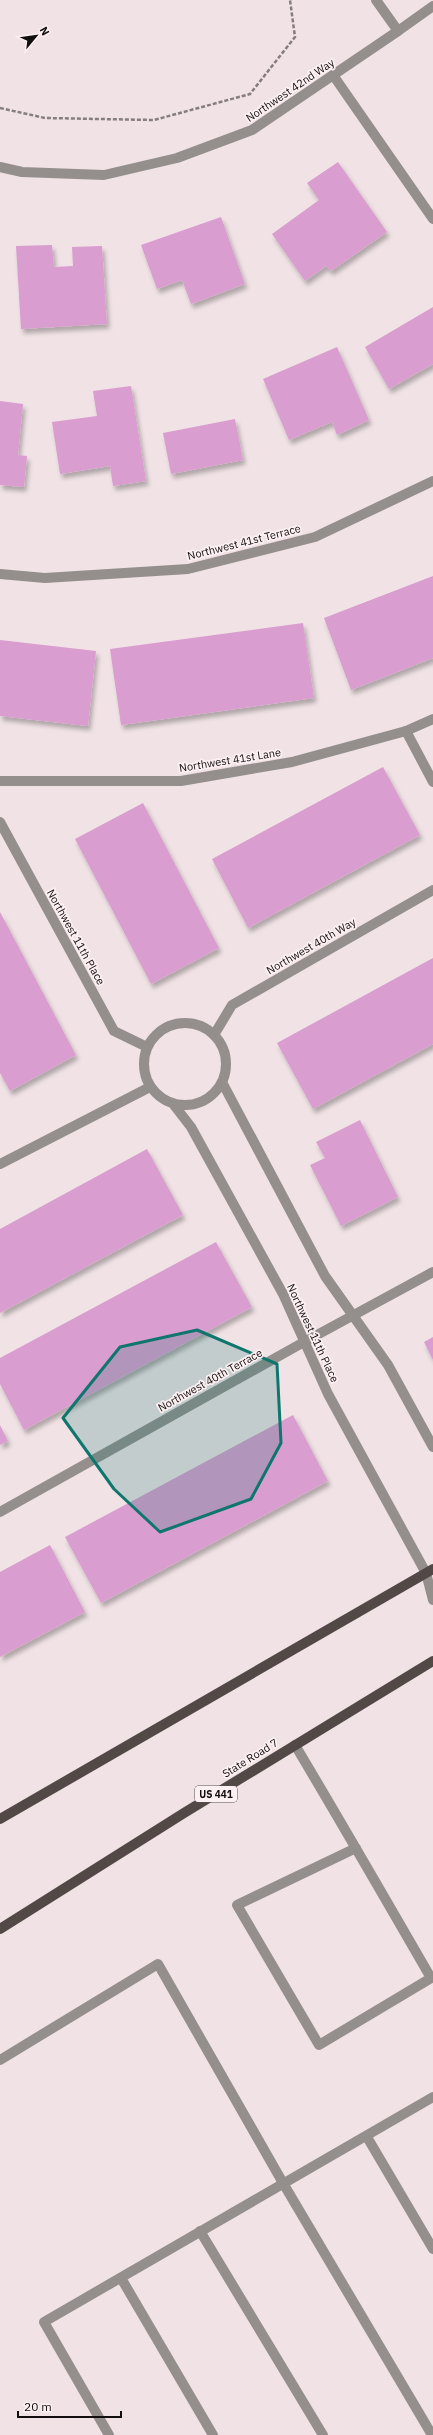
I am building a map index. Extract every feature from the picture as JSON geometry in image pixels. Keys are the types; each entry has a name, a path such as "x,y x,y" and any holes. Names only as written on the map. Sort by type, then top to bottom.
{"main road":[{"path":"0,1820 429,1571"},
{"name":"State Road 7","path":"0,1929 295,1745 433,1661"}],"street":[{"path":"376,0 398,31"},
{"name":"Northwest 42nd Way","path":"0,166 22,172 104,175 177,158 252,130 433,6"},
{"path":"333,75 433,219"},
{"name":"Northwest 41st Terrace","path":"0,574 45,578 188,570 315,537 433,481"},
{"name":"Northwest 41st Lane","path":"0,781 181,781 292,762 406,731 433,719"},
{"path":"406,731 433,782"},
{"name":"Northwest 11th Place","path":"0,822 114,1032 147,1047"},
{"name":"Northwest 40th Way","path":"214,1035 232,1006 433,890"},
{"path":"177,1023 190,1023 203,1027 214,1035 222,1045 226,1057 226,1070 222,1082 214,1094 202,1102 188,1106 174,1105 157,1095 150,1088 144,1075 143,1061 147,1047 154,1036 165,1028 177,1023"},
{"path":"222,1082 325,1276 388,1365 433,1447"},
{"path":"0,1164 150,1088"},
{"name":"Northwest 11th Place","path":"174,1105 191,1127 283,1294 328,1394 429,1571 433,1600"},
{"name":"Northwest 40th Terrace","path":"0,1512 304,1342 433,1272"},
{"path":"295,1745 356,1848 431,1978 319,2045 237,1905 356,1848"},
{"path":"0,2060 158,1964 283,2183 432,2435"},
{"path":"109,2435 44,2322 283,2183 367,2137 433,2097"},
{"path":"367,2137 433,2249"},
{"path":"200,2231 323,2435"},
{"path":"121,2278 213,2435"}],"path":[{"path":"0,108 45,118 154,120 250,94 295,38 290,0"}],"highlighted area":[{"path":"197,1330 277,1364 281,1443 251,1499 160,1532 114,1489 63,1418 120,1347"}],"building":[{"path":"338,162 387,232 331,271 326,266 305,281 272,234 319,200 307,183"},
{"path":"221,217 245,284 191,304 182,280 157,289 141,245"},
{"path":"52,245 54,267 73,266 72,247 102,246 107,324 21,329 16,246"},
{"path":"433,307 433,364 389,389 365,347"},
{"path":"337,347 369,420 337,435 332,422 289,440 263,379"},
{"path":"131,386 146,481 113,486 110,466 60,474 52,422 97,416 93,391"},
{"path":"0,401 23,404 18,455 27,456 24,487 0,485"},
{"path":"235,419 243,460 171,474 163,433"},
{"path":"433,576 433,658 351,690 324,618"},
{"path":"303,623 314,698 121,725 110,649"},
{"path":"0,640 96,651 88,726 0,716"},
{"path":"383,767 420,835 248,928 212,859"},
{"path":"143,803 219,948 151,984 75,839"},
{"path":"0,912 76,1055 10,1091 0,1073"},
{"path":"433,958 433,1044 313,1109 277,1043"},
{"path":"360,1120 398,1197 341,1226 310,1165 325,1158 316,1142"},
{"path":"147,1149 183,1215 0,1313 0,1229"},
{"path":"216,1242 252,1307 24,1430 0,1384 0,1358"},
{"path":"433,1337 433,1360 424,1342"},
{"path":"293,1415 328,1481 101,1603 65,1537"},
{"path":"0,1425 8,1441 0,1445"},
{"path":"50,1545 85,1612 0,1657 0,1572"}]}
